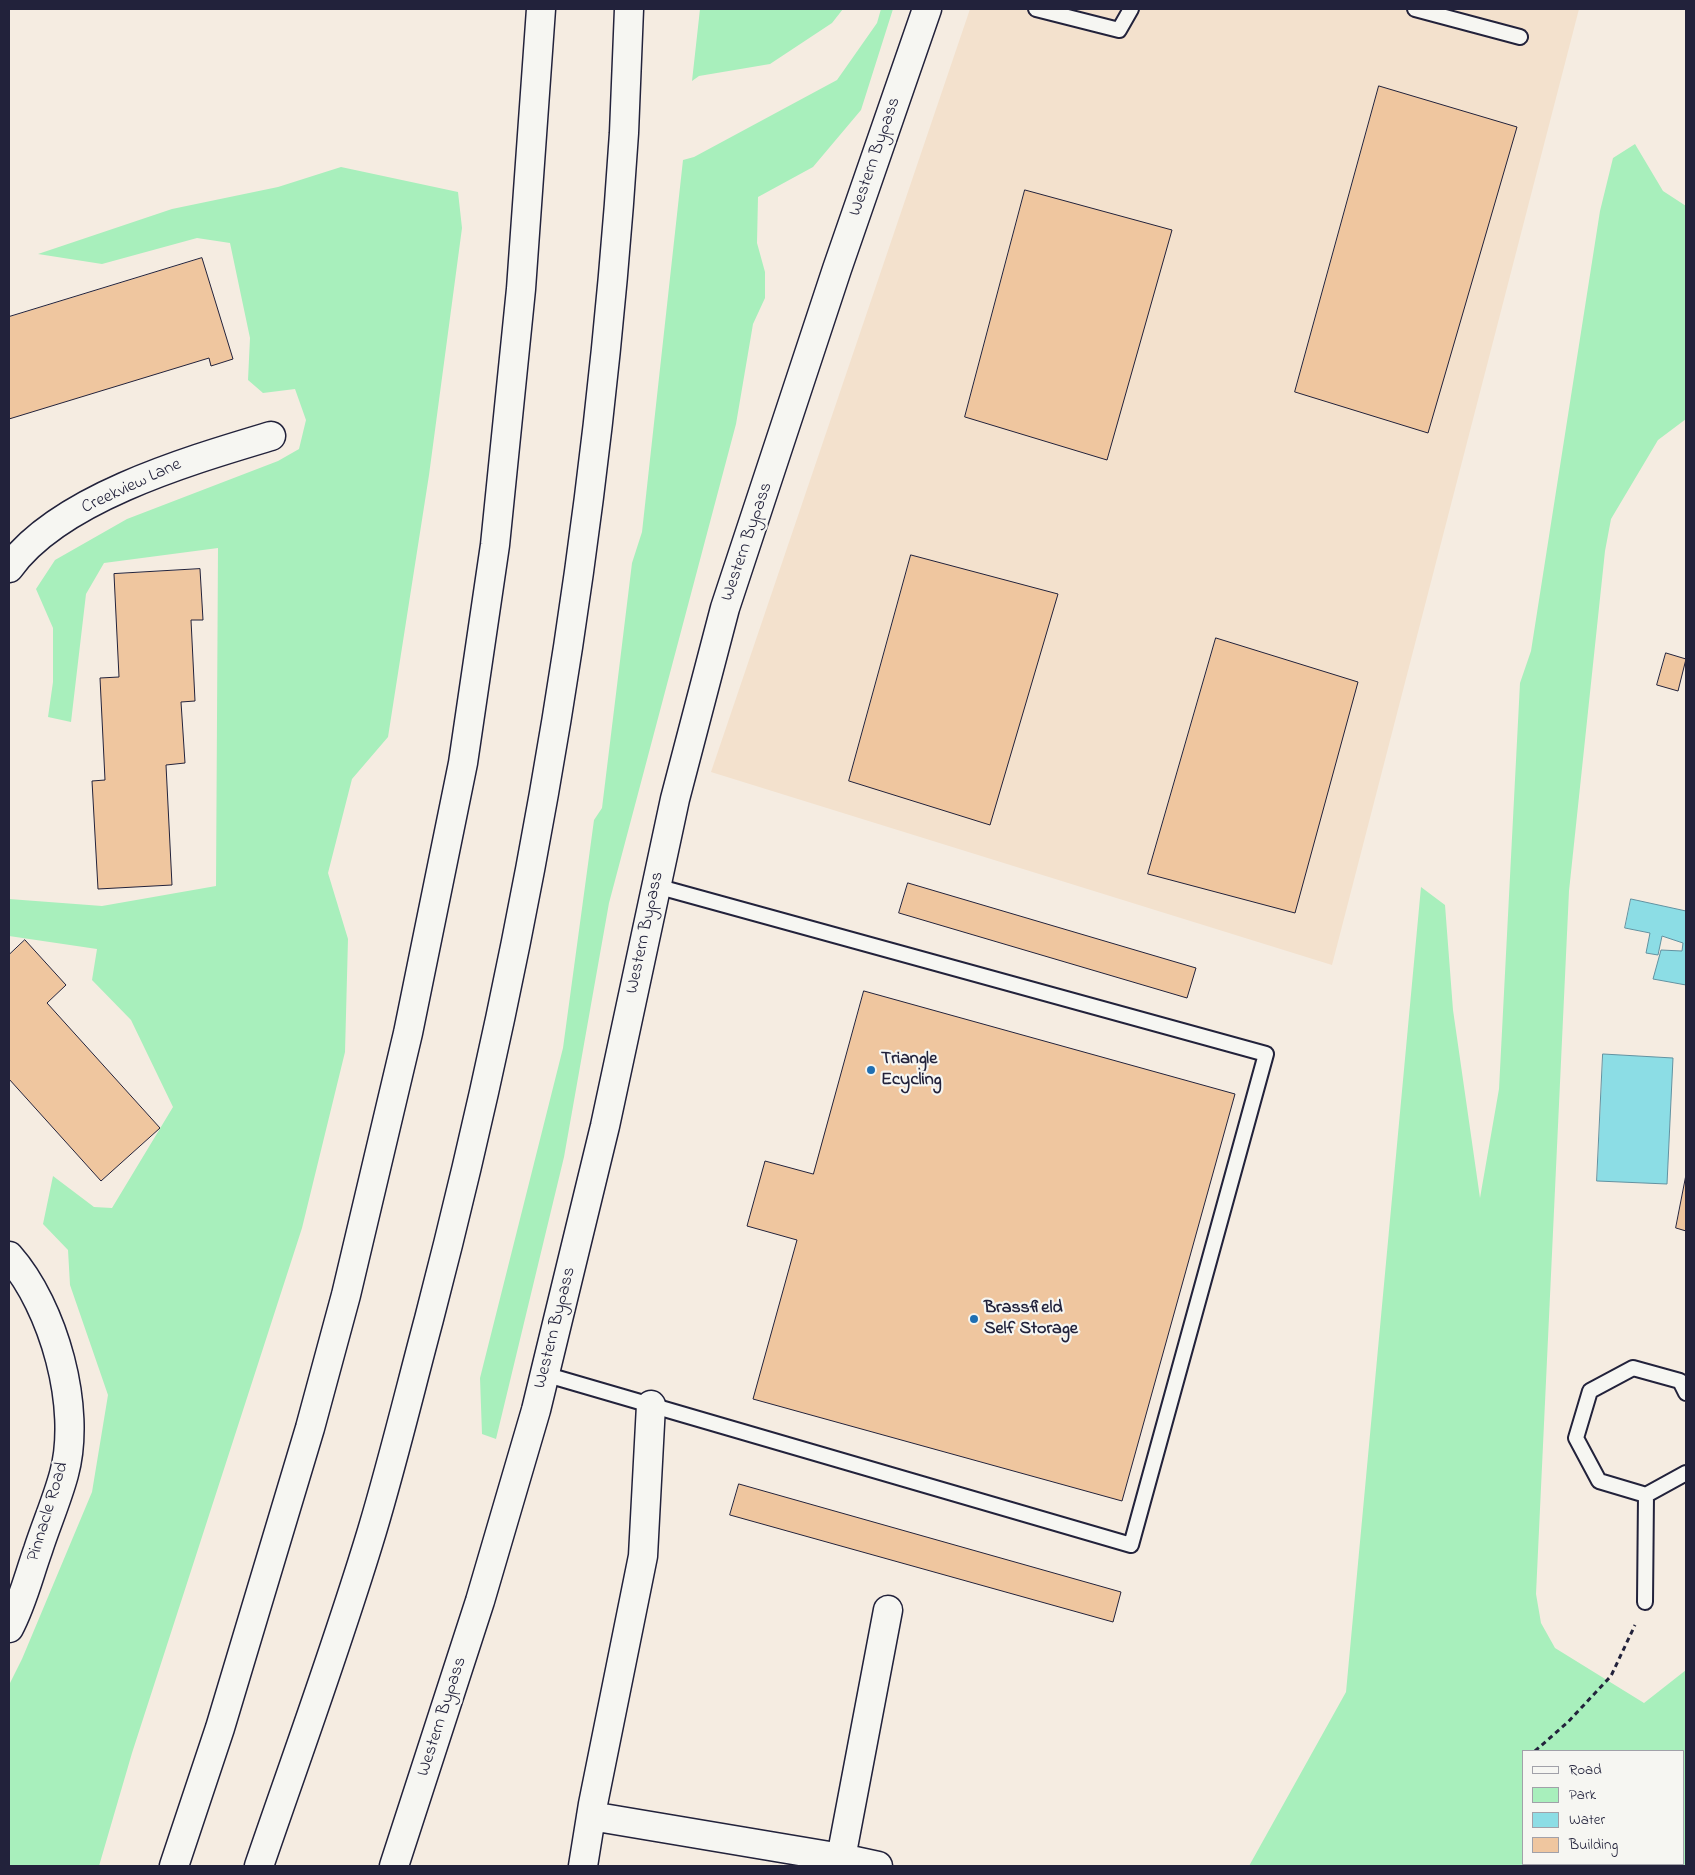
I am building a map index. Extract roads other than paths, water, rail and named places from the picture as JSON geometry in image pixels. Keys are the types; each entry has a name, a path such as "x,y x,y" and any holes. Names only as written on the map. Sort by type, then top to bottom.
{"main road":[{"path":"174,1866 220,1728 257,1606 310,1428 346,1295 406,1043 461,773 480,661 495,545 521,289 541,9"},
{"path":"259,1866 368,1542 393,1454 453,1227 487,1086 518,938 558,710 582,554 603,373 624,132 628,9"},
{"name":"Western Bypass","path":"394,1866 480,1601 544,1374 605,1126 675,798 725,608 837,269 927,9"},
{"name":"Creekview Lane","path":"9,568 20,552 48,529 96,500 180,463 272,436"},
{"name":"Pinnacle Road","path":"9,1256 23,1273 40,1302 64,1373 68,1401 64,1473 9,1628"},
{"path":"583,1866 591,1816 643,1556 651,1406"},
{"path":"840,1862 888,1610"},
{"path":"591,1816 840,1862 878,1866"}],"lane":[{"path":"1036,9 1119,30 1131,9"},
{"path":"1415,9 1520,37"},
{"path":"544,1374 1131,1546 1266,1054 656,886"},
{"path":"1686,1393 1680,1381 1632,1368 1590,1391 1576,1438 1599,1481 1646,1495 1686,1472"},
{"path":"1645,1602 1646,1495"}],"water":[{"path":"1631,899 1686,911 1686,985 1653,979 1661,950 1682,951 1683,943 1662,936 1658,955 1646,953 1650,933 1625,928"},
{"path":"1603,1054 1673,1058 1667,1184 1597,1181"}],"place":[{"name":"Triangle Ecycling","path":"871,1070"},
{"name":"Brassfield Self Storage","path":"974,1319"}]}
